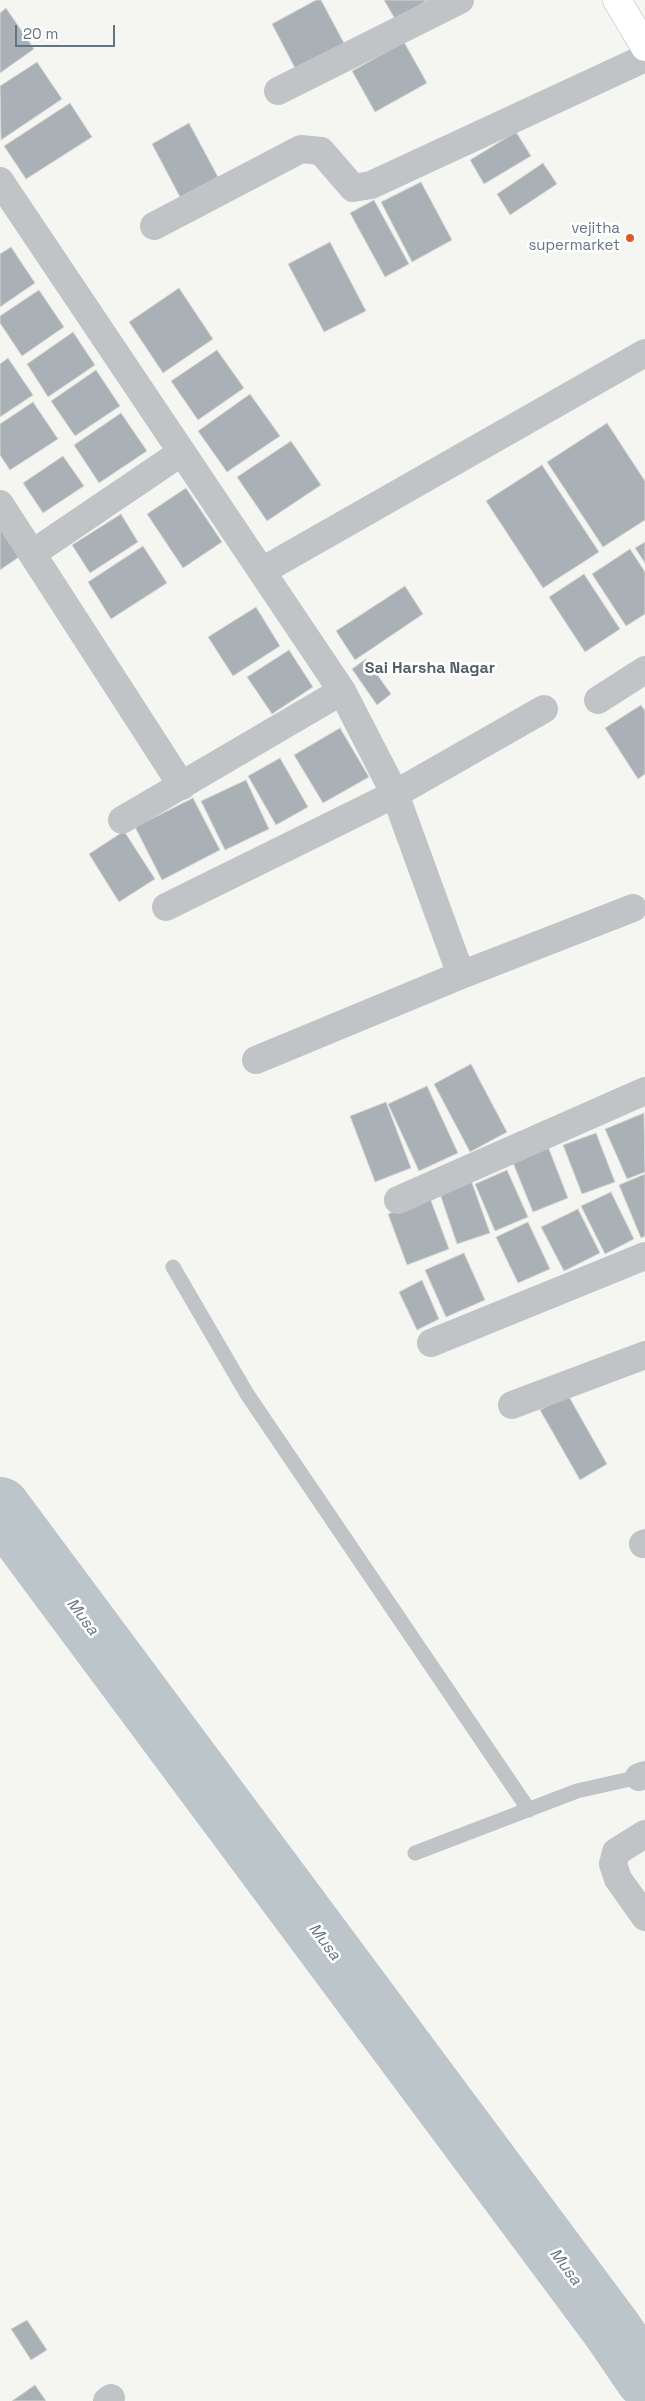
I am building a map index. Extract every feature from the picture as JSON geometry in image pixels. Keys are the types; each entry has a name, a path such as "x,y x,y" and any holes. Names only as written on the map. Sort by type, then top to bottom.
{"street":[{"path":"278,91 460,0"},
{"path":"618,0 645,47"},
{"path":"154,226 301,149 321,150 353,188 370,185 645,58"},
{"path":"0,181 9,214 182,452 342,692 395,794 461,975"},
{"path":"262,571 645,353"},
{"path":"33,553 182,452"},
{"path":"0,504 182,786"},
{"path":"598,700 645,670"},
{"path":"122,820 342,692"},
{"path":"166,907 395,794 544,709"},
{"path":"256,1060 461,975 633,908"},
{"path":"398,1200 645,1091"},
{"path":"432,1343 645,1256"},
{"path":"512,1405 645,1355"},
{"path":"645,1834 616,1852 613,1864 618,1879 645,1917"}],"lane":[{"path":"173,1266 247,1394 529,1810"},
{"path":"415,1853 577,1791 642,1776"}],"building":[{"path":"316,0 321,0 345,45 296,70 272,24"},
{"path":"384,0 428,0 395,19"},
{"path":"6,8 34,49 0,73 0,13"},
{"path":"404,42 427,83 375,112 352,71"},
{"path":"37,62 62,99 1,140 0,86"},
{"path":"70,103 92,137 26,179 4,146"},
{"path":"189,123 218,177 180,197 152,144"},
{"path":"516,132 531,156 484,184 470,160"},
{"path":"543,163 557,184 510,215 497,194"},
{"path":"421,182 452,240 412,262 381,202"},
{"path":"374,200 409,264 385,277 350,213"},
{"path":"330,242 366,311 324,332 288,264"},
{"path":"11,247 35,283 0,307 0,254"},
{"path":"179,288 213,339 163,373 129,322"},
{"path":"39,290 64,327 22,356 0,323 0,316"},
{"path":"73,332 95,365 48,397 27,364"},
{"path":"217,350 244,388 198,420 171,381"},
{"path":"8,358 33,395 0,417 0,364"},
{"path":"96,370 120,406 75,436 51,401"},
{"path":"250,394 280,436 227,472 198,431"},
{"path":"33,402 58,439 10,470 0,455 0,424"},
{"path":"121,413 147,451 99,483 74,445"},
{"path":"607,423 645,481 645,520 603,547 547,462"},
{"path":"291,441 321,485 267,521 237,477"},
{"path":"63,456 84,486 43,513 23,483"},
{"path":"542,465 599,552 543,588 486,501"},
{"path":"186,488 222,542 183,568 147,514"},
{"path":"121,514 138,542 90,573 72,545"},
{"path":"0,528 19,557 0,570"},
{"path":"645,542 645,563 635,548"},
{"path":"143,546 167,583 111,619 88,582"},
{"path":"630,549 645,572 645,614 626,626 592,574"},
{"path":"584,574 620,629 585,652 549,597"},
{"path":"405,586 423,614 355,660 336,631"},
{"path":"256,607 280,646 233,676 208,637"},
{"path":"289,650 313,687 272,714 247,677"},
{"path":"366,659 391,694 377,705 352,669"},
{"path":"641,705 645,711 645,774 638,779 605,728"},
{"path":"340,728 369,777 323,803 294,755"},
{"path":"280,758 308,807 276,825 248,776"},
{"path":"246,780 269,829 225,850 201,801"},
{"path":"193,798 220,850 162,880 135,827"},
{"path":"124,831 155,879 119,902 89,854"},
{"path":"471,1064 507,1132 470,1152 434,1084"},
{"path":"427,1086 458,1153 419,1171 388,1104"},
{"path":"386,1102 411,1168 375,1182 350,1116"},
{"path":"644,1113 645,1172 627,1179 605,1129"},
{"path":"596,1133 615,1182 582,1194 563,1145"},
{"path":"547,1144 568,1198 533,1212 511,1158"},
{"path":"507,1170 528,1217 495,1231 475,1184"},
{"path":"645,1174 645,1236 641,1238 619,1185"},
{"path":"471,1180 490,1233 457,1244 439,1191"},
{"path":"611,1192 634,1239 605,1254 581,1206"},
{"path":"430,1198 449,1249 407,1265 388,1214"},
{"path":"578,1209 600,1253 564,1271 541,1227"},
{"path":"528,1222 550,1269 518,1283 496,1237"},
{"path":"464,1253 485,1300 446,1317 425,1270"},
{"path":"422,1280 439,1319 417,1330 399,1292"},
{"path":"568,1395 607,1464 580,1480 540,1410"},
{"path":"27,2320 47,2350 31,2360 11,2329"},
{"path":"35,2385 46,2401 12,2401"}],"waterway":[{"name":"Musa","path":"0,1507 613,2331 645,2378"}],"place":[{"name":"vejitha supermarket","path":"630,238"}],"district":[{"name":"Sai Harsha Nagar","path":"430,669"}]}
